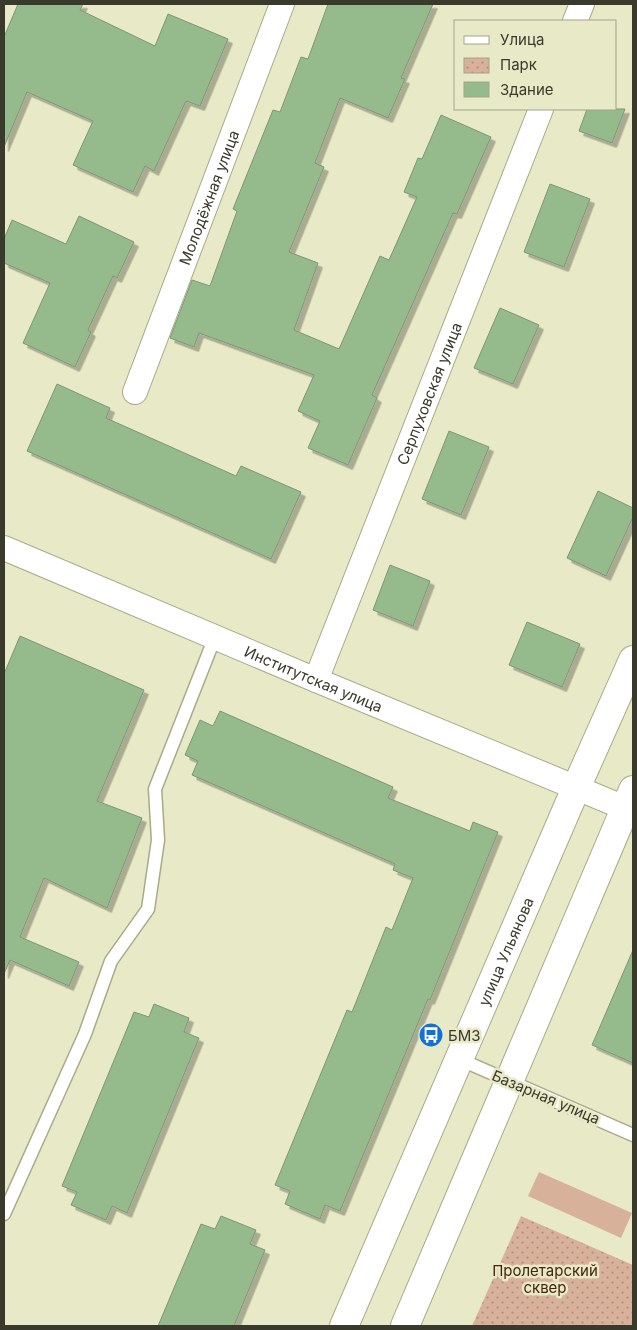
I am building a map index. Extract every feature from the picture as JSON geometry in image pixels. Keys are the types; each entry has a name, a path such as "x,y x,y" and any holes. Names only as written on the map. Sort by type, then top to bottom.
{"main road":[{"name":"улица Ульянова","path":"344,1326 633,660"},
{"path":"405,1326 629,799"}],"street":[{"name":"Молодёжная улица","path":"135,392 282,4"},
{"path":"575,20 582,4"},
{"name":"Серпуховская улица","path":"316,680 541,110"},
{"name":"Институтская улица","path":"4,548 576,788 629,799"}],"lane":[{"path":"4,1214 85,1034 111,961 148,909 158,840 155,789 215,637"},
{"name":"Базарная улица","path":"459,1059 633,1134"}],"green space":[{"path":"539,1172 632,1213 621,1238 528,1196"},
{"name":"Пролетарский сквер","path":"521,1216 633,1265 633,1326 472,1326"}],"building":[{"path":"18,4 83,4 80,10 155,46 168,14 228,39 200,106 186,101 154,171 145,166 133,192 73,165 93,121 27,92 4,147 4,37"},
{"path":"328,4 433,4 401,78 405,79 388,118 340,98 315,163 324,167 289,252 318,263 294,330 339,349 380,256 389,260 417,197 404,192 418,158 422,159 441,115 491,137 457,214 453,213 372,395 377,398 348,465 308,448 320,421 298,411 314,375 199,333 194,347 170,338 192,280 210,286 237,211 233,209 273,110 280,112 301,57 308,59"},
{"path":"625,109 612,143 579,131 587,110"},
{"path":"550,184 590,199 564,267 524,252"},
{"path":"79,216 134,242 117,278 113,276 88,330 91,332 75,367 23,343 50,283 4,263 4,239 12,220 66,244"},
{"path":"500,308 539,325 513,384 474,368"},
{"path":"57,384 110,408 106,418 236,476 241,466 301,492 271,559 27,451"},
{"path":"449,431 489,447 461,515 422,499"},
{"path":"598,491 633,508 633,517 606,576 567,558"},
{"path":"390,565 430,581 413,626 373,610"},
{"path":"527,622 580,644 562,687 509,665"},
{"path":"20,636 144,690 97,801 142,818 107,908 44,878 20,937 79,962 69,986 10,960 4,974 4,674"},
{"path":"220,711 393,787 388,798 470,831 473,822 498,832 430,1000 428,999 340,1211 325,1205 320,1219 285,1204 290,1191 275,1185 347,1010 352,1012 386,927 392,930 413,878 393,870 395,864 192,775 198,761 185,755 200,720 213,726"},
{"path":"633,950 633,1063 592,1045"},
{"path":"154,1004 189,1018 184,1032 199,1038 127,1213 112,1206 106,1220 71,1205 77,1192 62,1186 134,1012 149,1017"},
{"path":"221,1216 256,1230 250,1244 265,1250 234,1326 158,1326 201,1224 215,1229"}],"place":[{"name":"БМЗ","path":"431,1035"}]}
